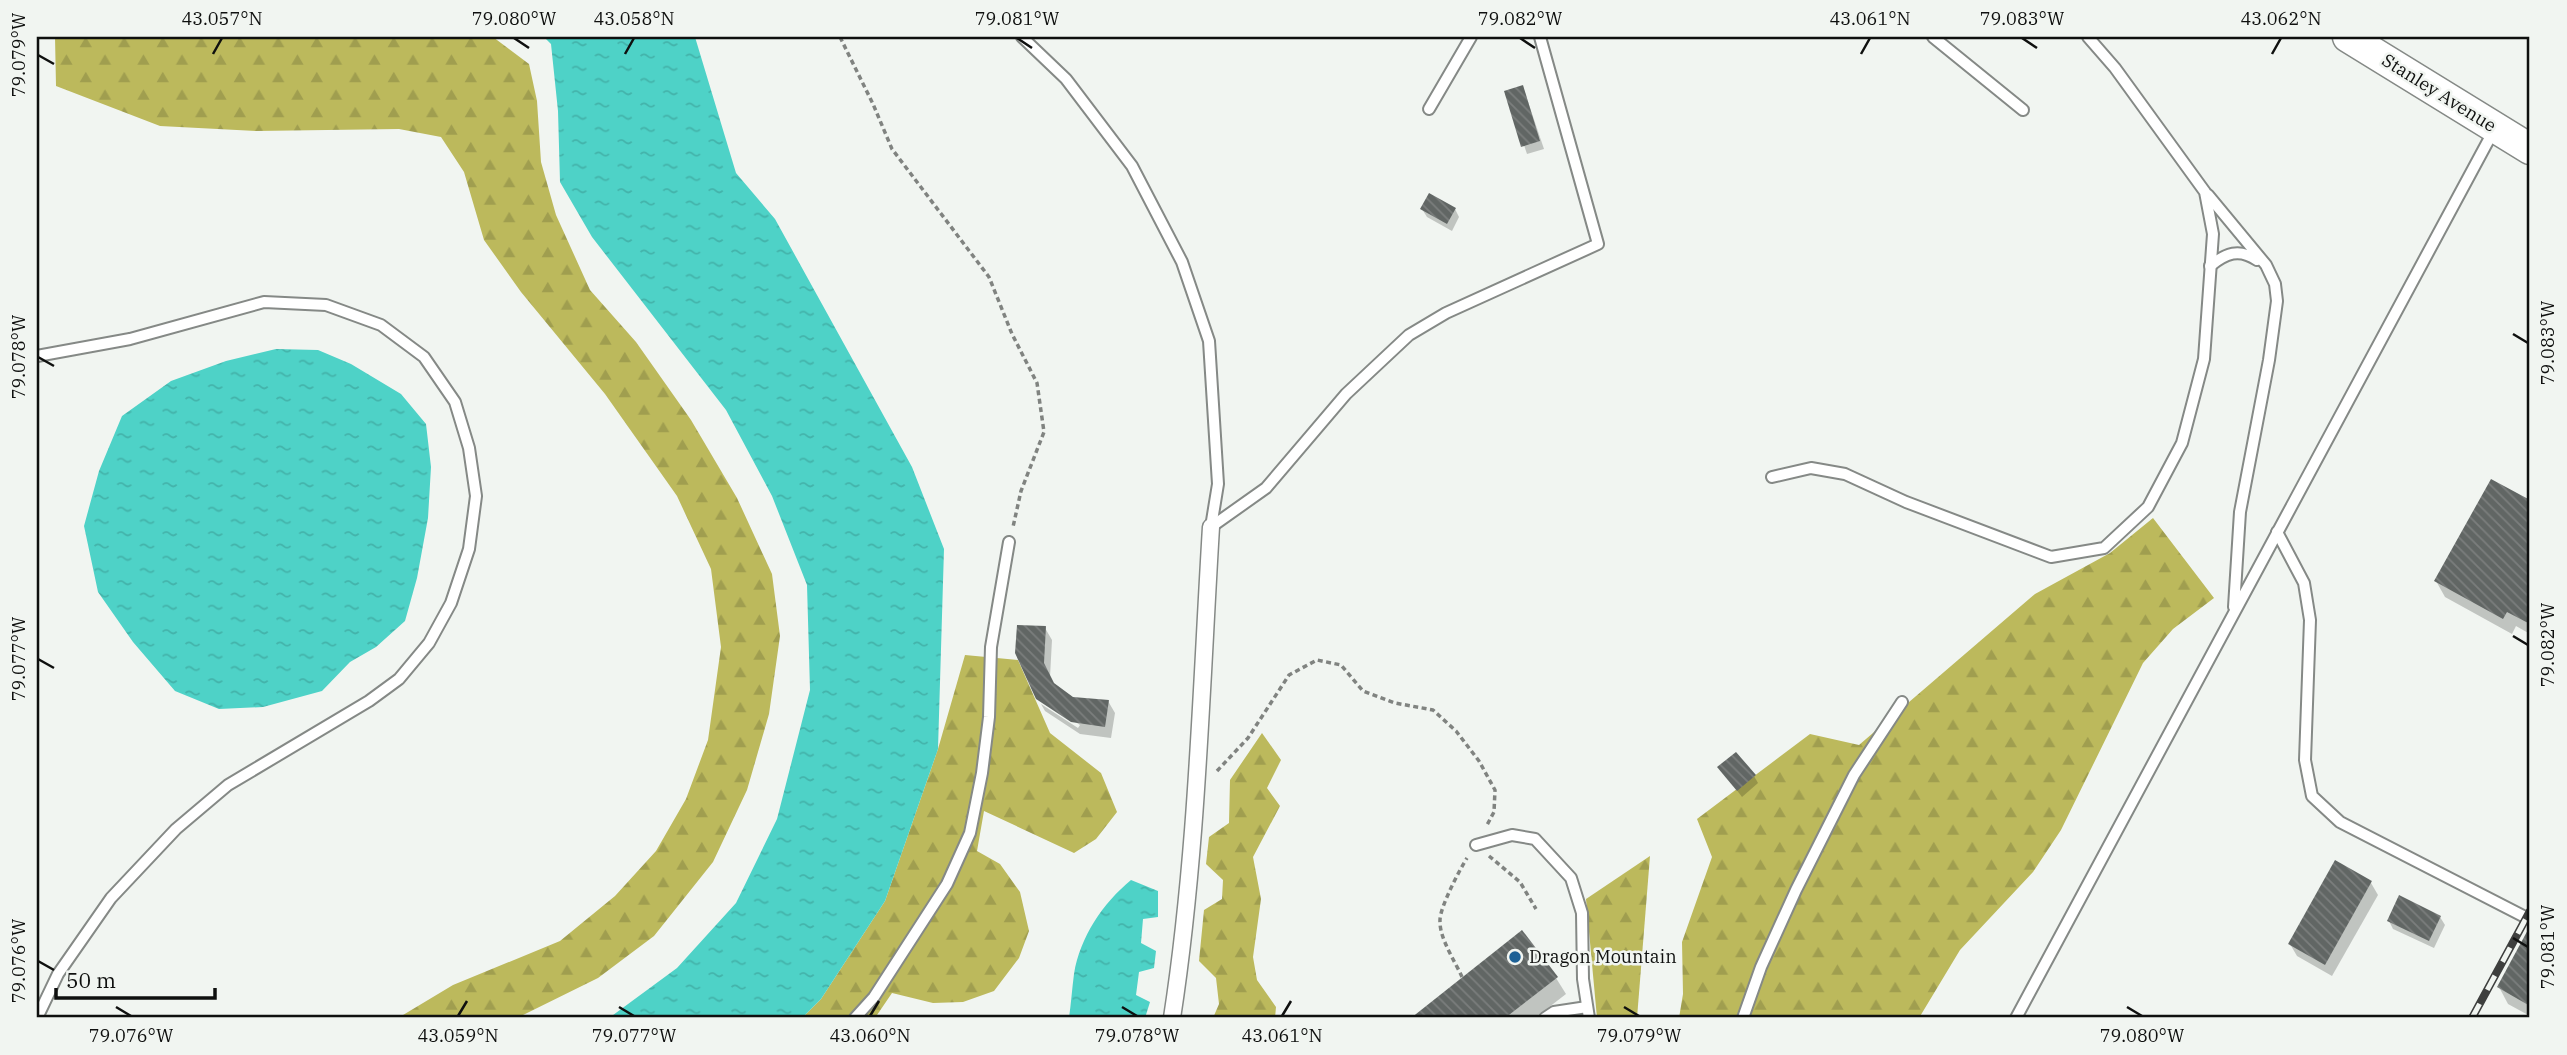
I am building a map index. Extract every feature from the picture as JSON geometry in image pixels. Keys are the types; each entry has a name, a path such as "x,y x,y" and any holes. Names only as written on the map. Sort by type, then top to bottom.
{"main road":[{"name":"Stanley Avenue","path":"2348,37 2530,149"}],"street":[{"path":"1172,1018 1184,945 1196,793 1211,527"}],"lane":[{"path":"1022,37 1066,79 1132,166 1182,262 1209,341 1218,484 1211,527"},
{"path":"1429,109 1471,37"},
{"path":"1933,37 2023,110"},
{"path":"2088,37 2115,68 2206,192 2266,265 2275,284 2277,301 2269,359 2240,512 2234,610"},
{"path":"1211,527 1266,488 1346,394 1409,335 1446,313 1598,244 1543,38"},
{"path":"2016,1018 2495,127"},
{"path":"1772,477 1811,468 1845,474 1906,502 2051,557 2104,548 2148,507 2182,443 2204,359 2213,234 2206,192"},
{"path":"2210,266 2225,254 2248,254 2266,265"},
{"path":"37,356 130,339 264,302 326,304 381,325 424,357 455,402 469,448 476,496 469,549 451,603 429,643 400,679 228,785 176,829 110,898 58,974 37,1018"},
{"path":"2277,532 2304,583 2310,620 2305,760 2312,796 2340,822 2527,918"},
{"path":"855,1018 874,998 947,884 970,833 982,774 991,648 1009,542"},
{"path":"1744,1018 1761,967 1796,890 1854,775 1902,702"},
{"path":"1476,845 1512,835 1535,839 1571,878 1582,913 1588,1013 1554,1012 1545,1018"}],"path":[{"path":"841,37 892,149 989,276 1012,334 1037,383 1044,432 1021,491 1009,542"},
{"path":"1196,793 1248,738 1289,676 1317,660 1340,665 1363,691 1395,704 1433,710 1456,730 1479,761 1495,790 1494,812 1458,872 1440,919 1444,936 1462,977"},
{"path":"1476,845 1520,883 1536,909"}],"green space":[{"path":"55,37 493,37 529,64 537,101 541,162 556,215 590,290 636,342 691,420 737,498 772,574 780,636 769,714 747,790 713,862 654,936 598,978 517,1018 398,1018 453,985 560,941 615,896 656,851 686,799 708,740 721,647 711,569 677,496 605,394 521,292 484,240 464,172 441,137 399,129 256,131 160,126 56,86"},
{"path":"2153,518 2214,598 2173,629 2143,663 2061,830 2033,872 1960,950 1919,1018 1679,1018 1683,994 1682,942 1712,857 1697,819 1810,734 1859,745 2035,594 2110,553"},
{"path":"965,655 1018,660 1050,733 1101,773 1117,812 1096,839 1074,853 984,811 977,851 1000,864 1020,892 1029,931 1019,958 994,991 963,1002 933,1003 892,993 875,1018 802,1018 821,999 885,901 938,749"},
{"path":"1262,733 1281,760 1267,788 1280,806 1253,857 1261,899 1253,957 1257,980 1276,1007 1275,1018 1213,1018 1219,1004 1216,978 1199,961 1204,910 1222,899 1223,880 1206,864 1209,837 1229,823 1230,780"},
{"path":"1650,856 1637,1018 1597,1018 1586,899"}],"water":[{"path":"544,37 695,37 736,173 775,219 912,467 944,549 938,749 885,901 821,999 802,1018 609,1018 677,968 736,903 777,819 810,690 807,585 772,496 726,410 592,237 560,182 558,111 551,44"},
{"path":"276,349 318,350 351,364 401,394 426,424 431,467 428,518 417,578 405,621 376,647 350,662 322,691 263,707 219,709 175,691 133,642 98,592 84,526 99,471 122,416 171,381 226,361"},
{"path":"1131,880 1158,891 1158,917 1143,919 1141,943 1156,951 1154,968 1139,972 1136,995 1150,1002 1145,1018 1069,1018 1077,960 1087,934 1102,910"}],"building":[{"path":"1523,85 1540,141 1521,147 1504,91"},
{"path":"1429,193 1456,208 1447,224 1420,209"},
{"path":"2491,479 2530,500 2530,624 2507,612 2503,619 2434,581"},
{"path":"1017,625 1046,626 1044,663 1054,683 1073,697 1109,700 1105,727 1071,722 1036,699 1015,653"},
{"path":"1736,752 1756,775 1737,791 1717,767"},
{"path":"2335,860 2372,881 2325,965 2288,944"},
{"path":"2399,895 2441,916 2429,941 2387,921"},
{"path":"2530,926 2530,1006 2497,987"},
{"name":"Dragon Mountain","path":"1522,930 1558,977 1505,1018 1411,1018"}],"railway":[{"path":"2472,1018 2530,911"}],"place":[{"name":"Dragon Mountain","path":"1515,957"}]}
